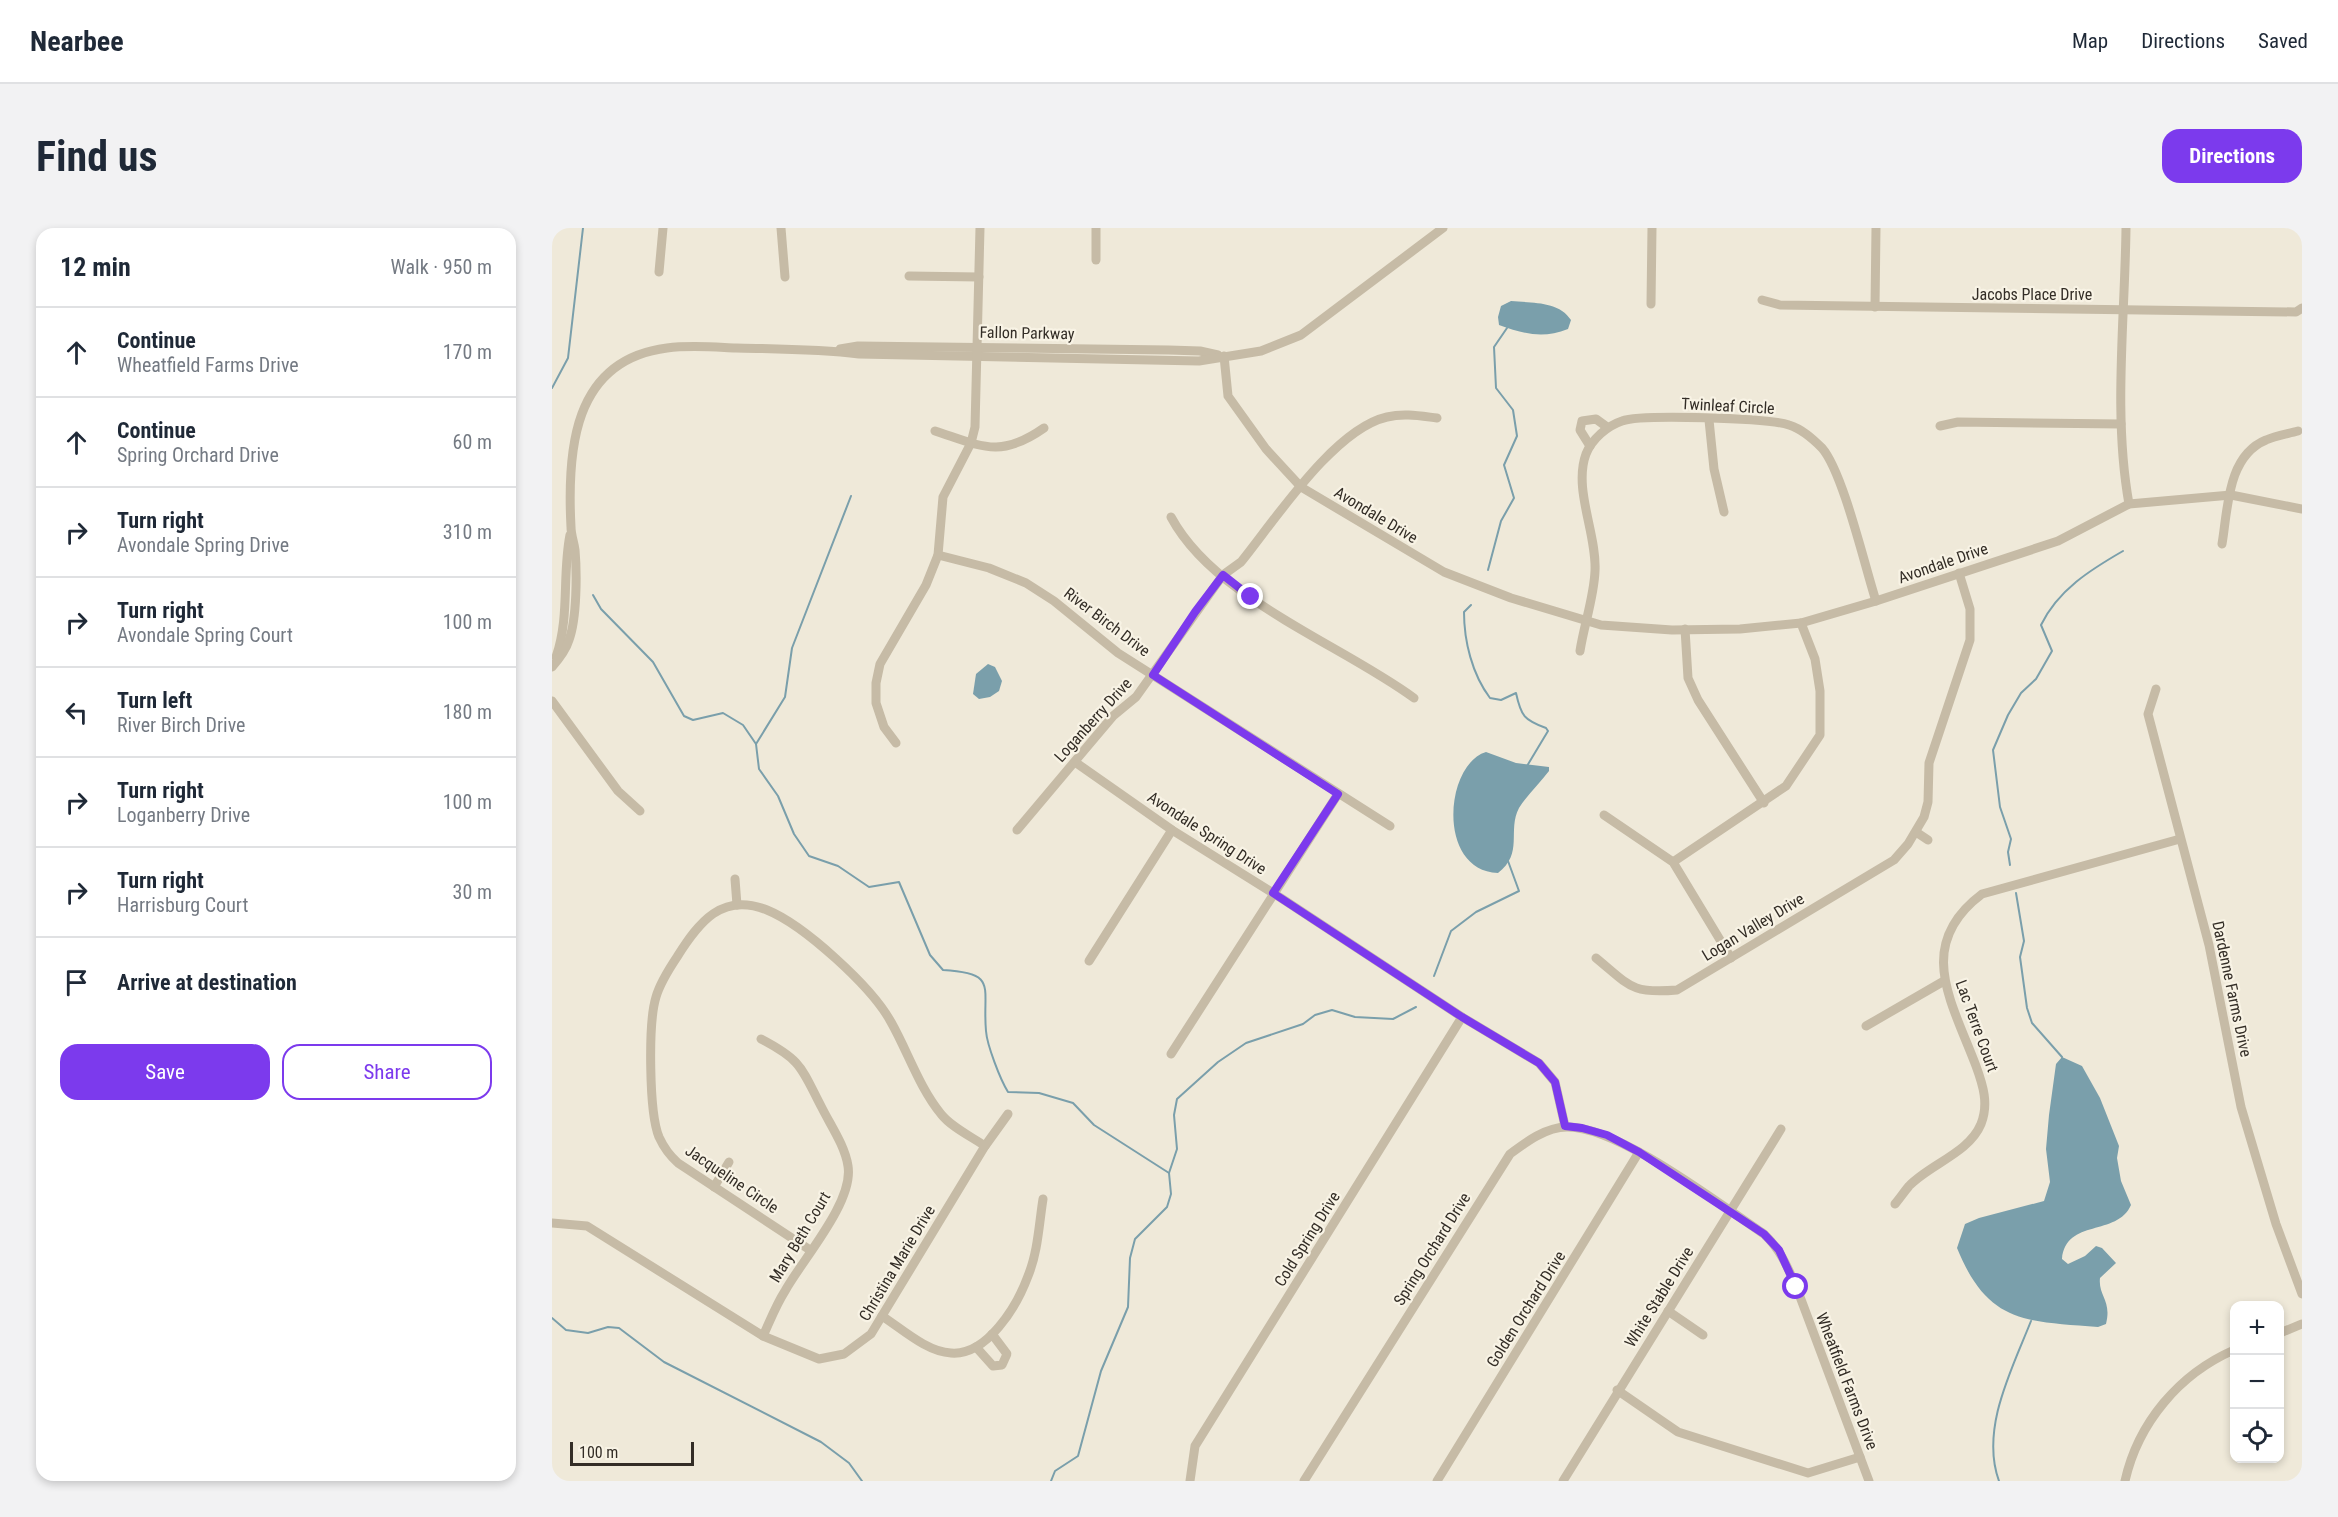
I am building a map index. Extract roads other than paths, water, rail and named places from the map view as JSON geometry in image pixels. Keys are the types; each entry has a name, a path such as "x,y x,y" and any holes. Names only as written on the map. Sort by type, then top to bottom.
{"street":[{"path":"659,272 663,228"},
{"path":"781,228 785,277"},
{"path":"896,743 884,727 876,703 876,683 880,664 926,585 938,555 943,497 971,443 975,427 980,228"},
{"path":"1096,228 1096,260"},
{"path":"1651,304 1652,228"},
{"path":"1875,307 1876,228"},
{"path":"2126,228 2121,424 2123,474 2129,504"},
{"name":"Fallon Parkway","path":"553,666 565,620 567,550 571,529 571,452 575,428 593,392 622,365 646,353 666,348 830,350 858,346 977,352 1200,351 1224,356 1261,351 1313,328 1438,229"},
{"path":"909,276 979,277"},
{"name":"Jacobs Place Drive","path":"1762,300 1780,305 1875,307 2296,312 2302,308"},
{"name":"Avondale Drive","path":"1224,356 1228,396 1266,449 1301,487 1444,572 1584,622 1685,629 1740,629 1801,623 1876,602 2058,540 2129,504 2230,495 2302,509"},
{"name":"Loganberry Drive","path":"1017,830 1113,716 1136,698 1223,575 1241,562 1301,487 1343,440 1385,417 1408,414 1437,418"},
{"name":"Twinleaf Circle","path":"1590,447 1580,430 1582,421 1589,418 1596,419 1607,427"},
{"name":"Twinleaf Circle","path":"1584,622 1595,572 1594,544 1586,513 1584,484 1586,455 1607,427 1639,418 1787,424 1810,435 1824,451 1837,478 1876,602"},
{"path":"1709,420 1714,469 1724,512"},
{"path":"1940,426 1958,422 2121,424"},
{"path":"935,431 987,447 1005,447 1023,443 1044,428"},
{"path":"2222,544 2233,477 2249,452 2266,440 2298,431"},
{"path":"1171,517 1180,534 1198,555 1251,597 1414,698"},
{"name":"River Birch Drive","path":"938,555 989,568 1026,583 1054,601 1118,653 1390,826"},
{"name":"Logan Valley Drive","path":"1596,958 1629,986 1648,993 1677,990 1894,860 1916,832 1928,802 1929,763 1970,640 1970,609 1959,573"},
{"path":"1580,651 1584,622"},
{"path":"1673,862 1764,803 1786,786 1820,735 1820,691 1815,659 1801,623"},
{"path":"1685,629 1688,678 1698,700 1764,803"},
{"name":"Dardenne Farms Drive","path":"2156,689 2148,714 2209,945 2241,1107 2270,1205 2302,1294"},
{"path":"552,701 618,791 640,810"},
{"name":"Avondale Spring Drive","path":"1075,762 1172,830 1462,1017 1527,1056 1549,1073 1558,1090 1565,1126"},
{"path":"1171,1054 1338,794"},
{"path":"1604,815 1673,862 1731,958"},
{"path":"1089,961 1172,830"},
{"path":"1916,832 1929,840"},
{"name":"Lac Terre Court","path":"1895,1204 1909,1186 1970,1140 1981,1125 1984,1088 1944,981 1942,952 1946,936 1967,906 1982,894 2180,839"},
{"path":"735,879 737,905 769,911 829,952 880,1002 942,1116 986,1146"},
{"name":"Jacqueline Circle","path":"737,905 716,911 699,924 656,995 652,1016 655,1117 658,1135 671,1156 810,1250"},
{"path":"1866,1026 1944,981"},
{"name":"Cold Spring Drive","path":"1190,1481 1195,1446 1462,1017"},
{"name":"Mary Beth Court","path":"761,1039 787,1052 800,1064 841,1145 848,1167 847,1185 836,1211 783,1293 763,1336"},
{"name":"Christina Marie Drive","path":"552,1223 587,1226 763,1336 819,1359 832,1358 844,1354 871,1334 1008,1114"},
{"name":"Spring Orchard Drive","path":"1304,1481 1510,1154 1544,1132 1565,1126 1596,1130 1639,1152"},
{"name":"White Stable Drive","path":"1563,1481 1617,1390 1781,1129"},
{"name":"Wheatfield Farms Drive","path":"1639,1152 1764,1234 1785,1261 1869,1481"},
{"name":"Golden Orchard Drive","path":"1437,1481 1639,1152"},
{"path":"714,1187 729,1162"},
{"path":"882,1316 934,1349 951,1353 969,1352 976,1347 992,1334 1028,1277 1043,1198"},
{"path":"1668,1311 1703,1335"},
{"path":"2284,1331 2302,1324"},
{"path":"976,1347 993,1366 1002,1365 1007,1353 992,1334"},
{"path":"2125,1481 2129,1462 2144,1430 2166,1399 2184,1381 2230,1353"},
{"path":"1617,1390 1678,1432 1808,1473 1860,1457"}],"water":[{"path":"1511,301 1544,304 1560,309 1571,320 1568,329 1542,335 1499,325 1498,317 1501,306"},
{"path":"988,664 995,667 1002,681 999,691 990,697 979,699 973,694 976,674"},
{"path":"1486,752 1516,763 1549,767 1549,771 1519,808 1514,825 1511,858 1498,873 1478,867 1464,855 1456,837 1453,816 1455,795 1462,776 1472,761"},
{"path":"2062,1057 2082,1066 2100,1098 2119,1146 2117,1158 2121,1181 2131,1205 2124,1215 2115,1221 2082,1232 2072,1238 2066,1246 2062,1259 2068,1264 2085,1256 2096,1246 2102,1248 2116,1263 2100,1278 2107,1316 2106,1324 2098,1327 2050,1323 2012,1314 1996,1305 1982,1292 1969,1273 1957,1248 1965,1224 1979,1218 2044,1201 2050,1182 2046,1149 2049,1115 2056,1064"}],"waterway":[{"path":"552,388 568,358 583,228"},
{"path":"1488,570 1501,521 1514,498 1504,465 1517,436 1513,410 1496,388 1494,347 1507,328"},
{"path":"756,744 785,697 792,648 851,496"},
{"path":"2010,865 2008,852 2011,839 2000,807 1993,750 2008,715 2021,693 2036,679 2052,651 2041,625 2048,613 2056,601 2076,582 2123,551"},
{"path":"593,595 601,609 653,662 684,716 693,720 723,713 743,725 756,744 759,769 778,796 794,834 809,856 838,866 869,887 899,882 930,955 943,970 961,972 980,979 984,985 986,1031 989,1045 1008,1092 1039,1093 1073,1103 1094,1125 1169,1173"},
{"path":"1471,605 1464,612 1466,634 1470,657 1484,689 1490,698 1501,700 1516,693 1525,716 1548,731 1527,766"},
{"path":"1434,976 1451,931 1476,912 1519,891 1508,861"},
{"path":"2016,893 2024,941 2020,957 2027,1008 2032,1023 2062,1057"},
{"path":"1051,1481 1055,1471 1078,1456 1101,1371 1128,1307 1130,1258 1135,1239 1167,1207 1171,1194 1169,1173 1177,1149 1174,1115 1177,1099 1218,1062 1246,1043 1303,1024 1315,1015 1332,1010 1355,1017 1393,1019 1416,1007"},
{"path":"552,1318 566,1330 588,1333 608,1327 619,1328 664,1362 821,1442 849,1463 862,1481"},
{"path":"1999,1481 1994,1461 1993,1441 1996,1420 2008,1379 2031,1321"}]}
